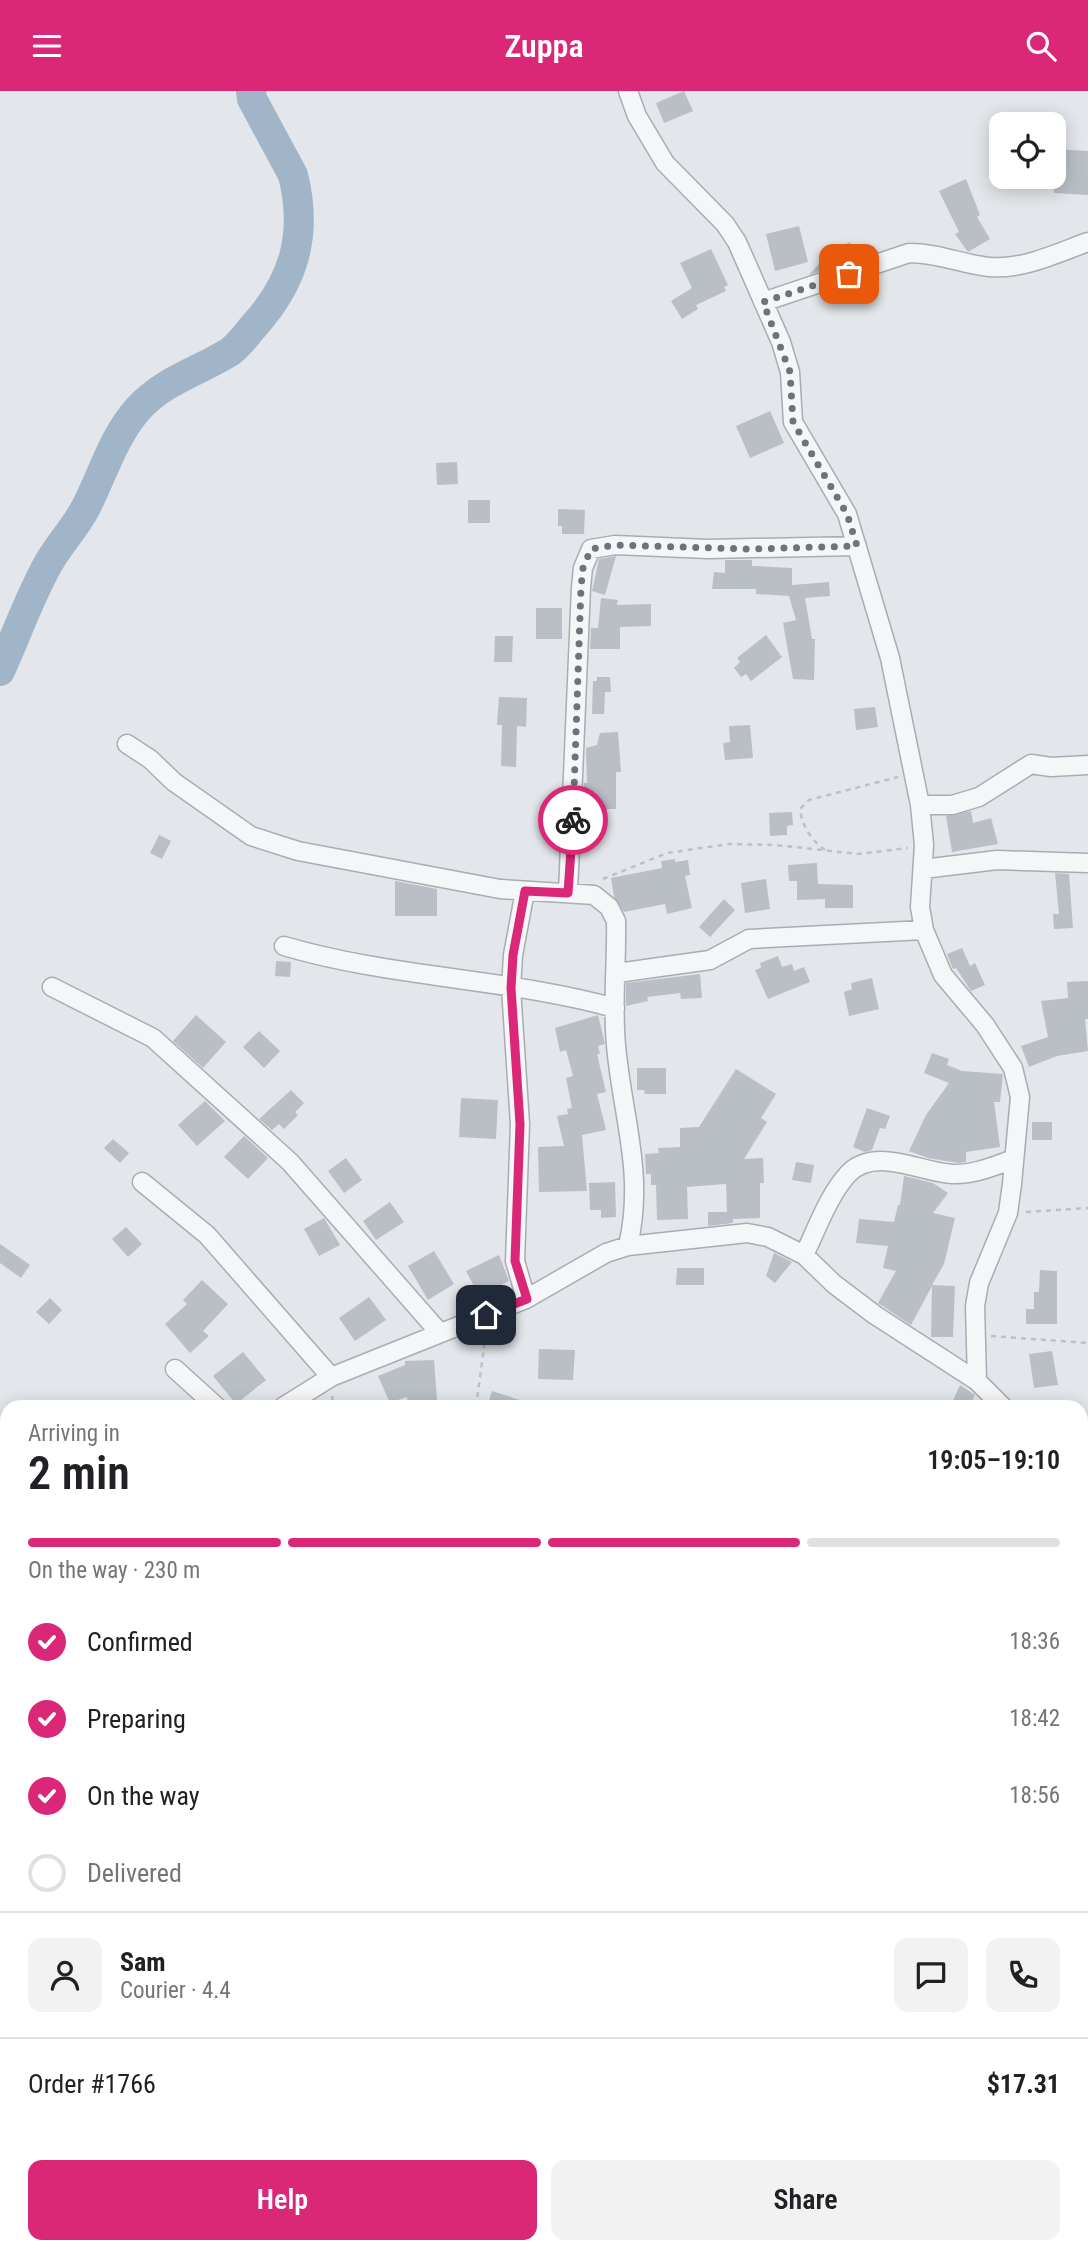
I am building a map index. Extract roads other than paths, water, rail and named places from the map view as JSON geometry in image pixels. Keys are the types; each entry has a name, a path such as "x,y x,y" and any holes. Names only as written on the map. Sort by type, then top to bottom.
{"street":[{"path":"628,91 637,116 665,163 731,233 763,302 790,372 793,422 847,514 890,658 915,772 924,845 920,907 924,930 943,975 985,1025 1013,1068 1020,1097 1008,1213 979,1283 974,1335 977,1381"},
{"path":"763,302 909,253 932,253 989,267 1017,265 1088,242"},
{"path":"573,893 581,587 583,568 591,549 615,545 720,549 857,546"},
{"path":"127,744 150,759 174,782 251,836 310,853 525,891 594,895 609,907 615,921 615,1008 619,1073 634,1156 635,1215 628,1246"},
{"path":"920,805 951,805 966,801 1004,783 1031,764 1051,767 1088,765"},
{"path":"923,869 997,860 1088,863"},
{"path":"525,891 513,955 511,988 520,1124 515,1261 527,1299"},
{"path":"617,973 709,960 749,939 924,930"},
{"path":"284,946 359,964 574,996 615,1008"},
{"path":"52,987 137,1027 153,1038 290,1162 439,1332"},
{"path":"804,1255 836,1191 849,1173 866,1163 891,1161 953,1174 979,1171 1014,1159"},
{"path":"142,1182 207,1235 331,1377"},
{"path":"294,1400 331,1377 527,1299 606,1253 628,1246 747,1233 778,1241 804,1255 834,1284 875,1315 977,1381 996,1400"},
{"path":"176,1369 209,1400"}],"waterway":[{"path":"0,671 41,577 82,514 129,420 158,391 235,348 267,310 288,275 298,238 299,218 293,175 252,99 251,91"}]}
